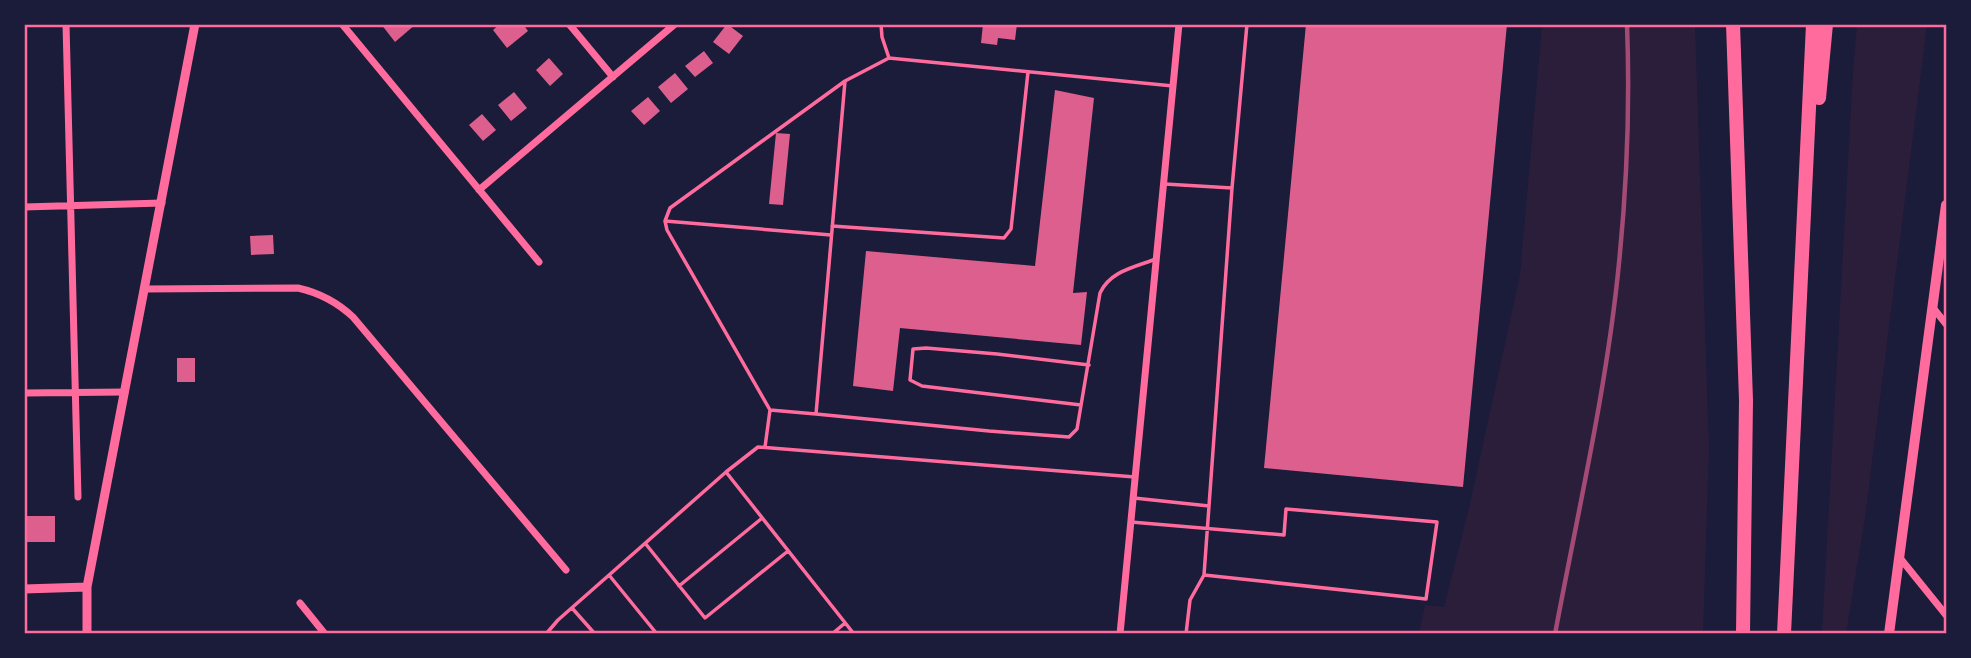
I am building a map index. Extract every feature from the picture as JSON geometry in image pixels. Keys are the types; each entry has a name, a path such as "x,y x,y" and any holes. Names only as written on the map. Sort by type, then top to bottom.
{"highway":[{"path":"1732,24 1745,375 1743,634"},
{"path":"1784,634 1813,24"},
{"path":"1804,242 1826,24"}],"main road":[{"path":"1889,634 1947,205"}],"street":[{"path":"66,24 78,497"},
{"path":"87,634 87,587 195,24"},
{"path":"342,24 539,262"},
{"path":"569,24 613,77"},
{"path":"479,190 675,24"},
{"path":"1120,634 1179,24"},
{"path":"24,206 162,203"},
{"path":"145,289 298,288 314,292 342,306 566,570"},
{"path":"1934,309 1947,324"},
{"path":"24,393 125,392"},
{"path":"1900,558 1947,615"},
{"path":"24,589 87,587"},
{"path":"300,603 325,634"}],"lane":[{"path":"881,24 889,58"},
{"path":"1186,634 1190,600 1204,575 1232,188 1247,24"},
{"path":"765,447 770,410 667,230 665,221 670,208 845,81 889,58 1173,86"},
{"path":"832,226 1004,237 1011,229 1028,72"},
{"path":"816,414 845,81"},
{"path":"1163,183 1232,188"},
{"path":"665,221 831,235"},
{"path":"770,410 1069,437 1077,429 1100,293 1105,282 1120,272 1156,259"},
{"path":"1082,405 922,386 910,380 913,349 997,354 1089,365"},
{"path":"546,634 645,543 758,447 1135,477"},
{"path":"726,472 853,634"},
{"path":"1133,498 1209,506"},
{"path":"1130,522 1284,535 1286,509 1437,522 1426,599 1204,575"},
{"path":"680,586 762,518"},
{"path":"645,543 705,618 788,551"},
{"path":"609,575 657,634"},
{"path":"572,608 595,634"},
{"path":"832,634 845,623"}],"shaded area":[{"path":"1542,25 1695,25 1709,449 1703,633 1419,633 1425,605 1444,607 1469,508 1520,275"},
{"path":"1857,25 1927,25 1865,518 1846,633 1822,633 1853,71"}],"building":[{"path":"381,24 416,24 395,42"},
{"path":"500,24 523,24 528,31 507,48 493,30"},
{"path":"727,24 743,36 729,54 713,42"},
{"path":"983,24 1017,24 1015,40 998,38 997,45 981,43"},
{"path":"1306,24 1507,24 1463,487 1264,468"},
{"path":"704,51 713,63 695,77 685,66"},
{"path":"549,58 563,74 550,86 536,70"},
{"path":"675,73 688,89 671,103 658,87"},
{"path":"1055,90 1094,98 1073,293 1087,292 1081,345 900,328 893,391 853,386 866,251 1035,266"},
{"path":"514,92 527,108 511,121 498,105"},
{"path":"648,97 660,111 644,125 631,111"},
{"path":"482,114 496,130 483,141 469,125"},
{"path":"776,133 790,134 783,205 769,204"},
{"path":"273,235 274,254 251,255 250,236"},
{"path":"177,358 195,358 195,382 177,382"},
{"path":"27,516 55,516 55,542 26,542"}],"railway":[{"path":"1555,634 1600,402 1614,309 1626,174 1627,24"}]}
